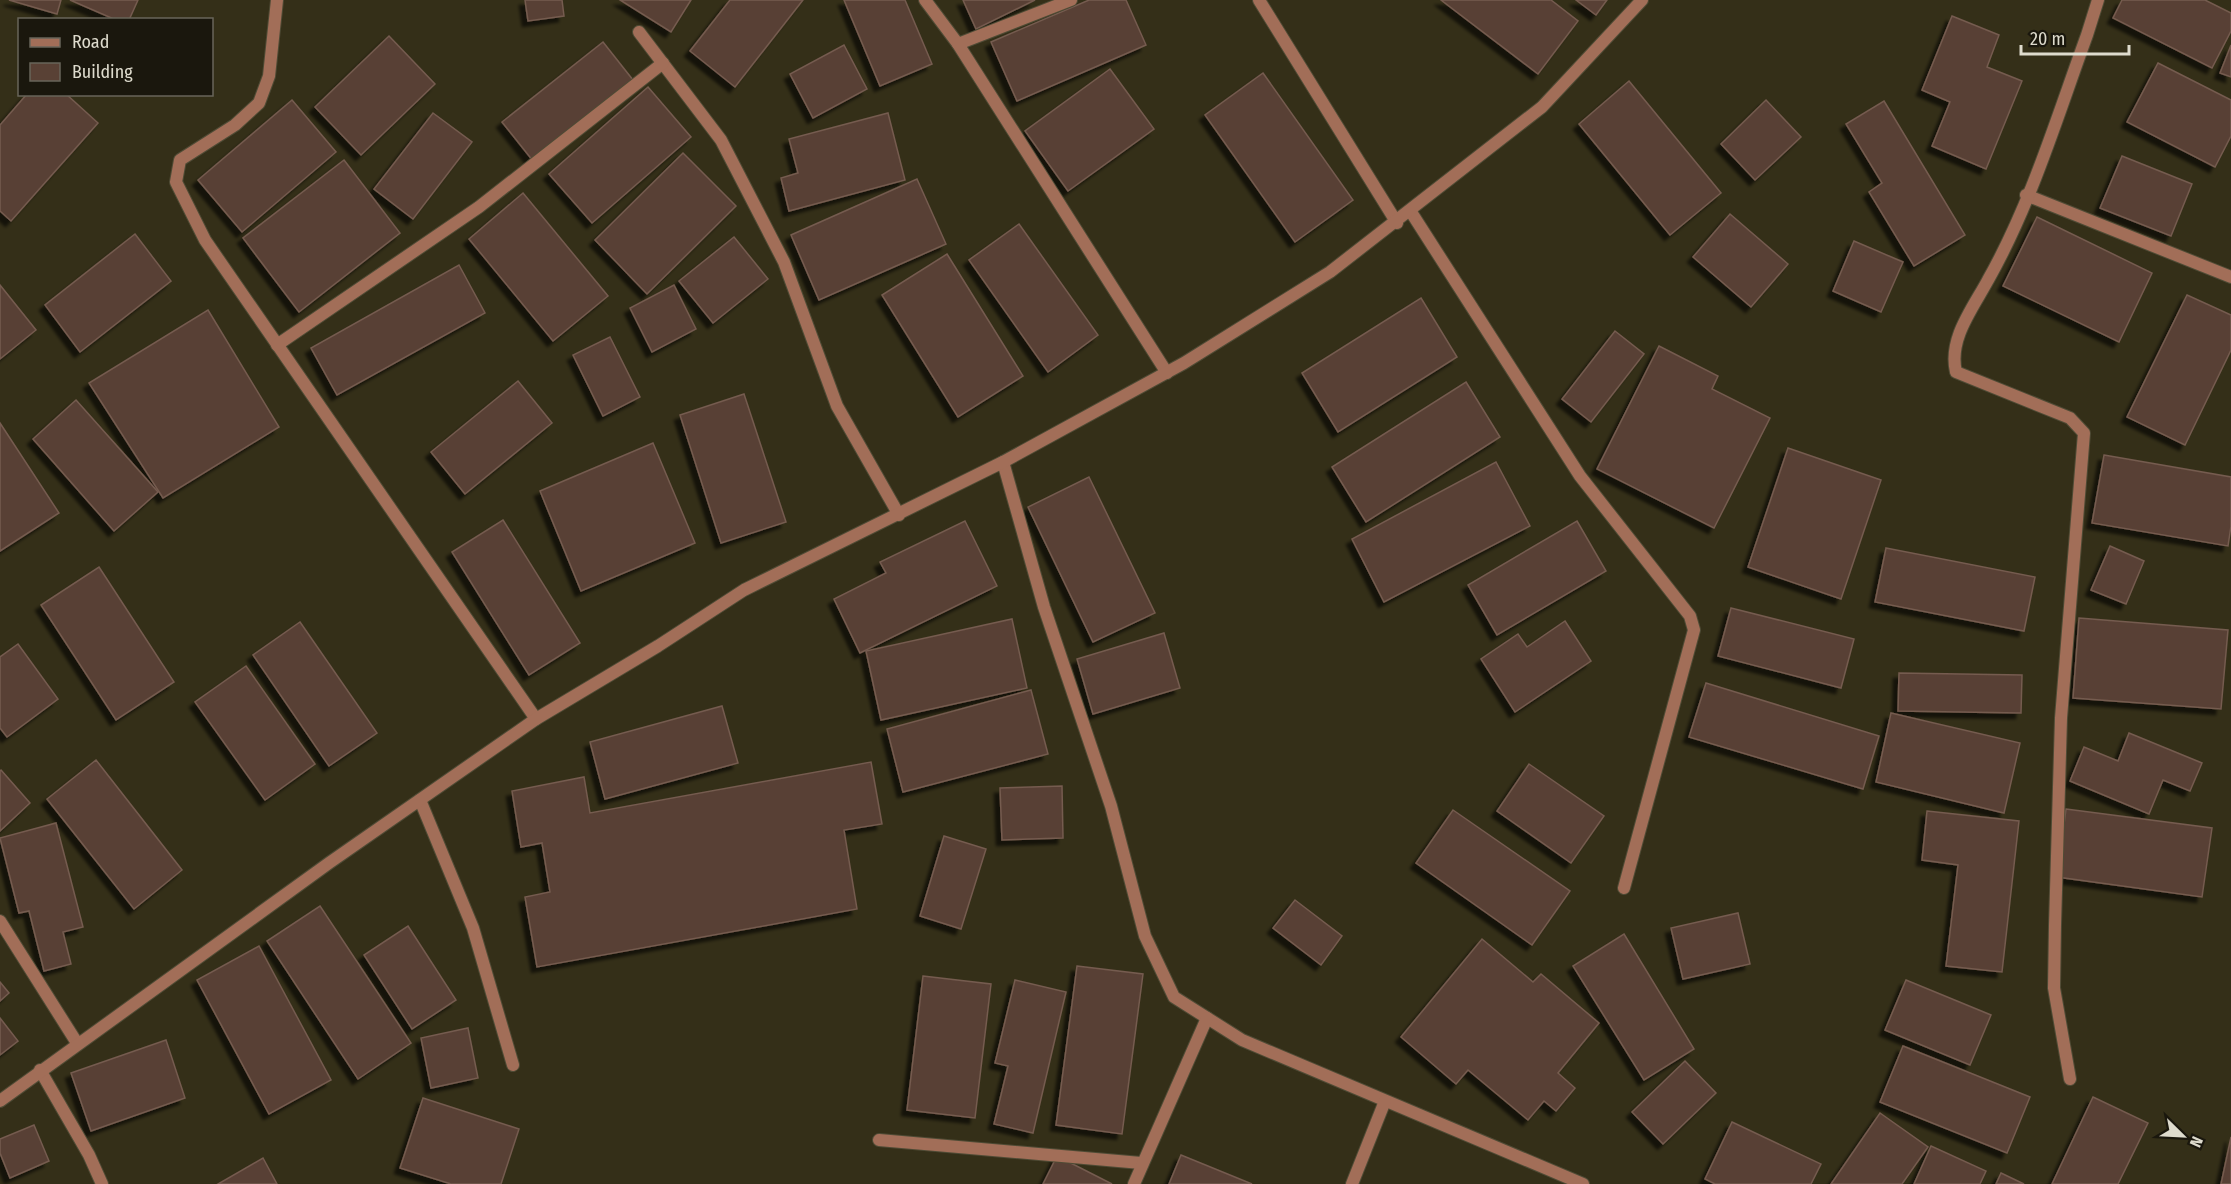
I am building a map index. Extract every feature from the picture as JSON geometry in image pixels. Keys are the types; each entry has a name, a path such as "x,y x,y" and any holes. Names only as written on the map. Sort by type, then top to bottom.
{"street":[{"path":"277,0 269,76 259,103 235,125 180,160 176,182 205,240 536,719"},
{"path":"925,0 958,44 1167,372"},
{"path":"958,44 1071,0"},
{"path":"1259,0 1397,223"},
{"path":"0,1101 77,1043 536,719 658,646 744,590 1003,462 1167,372 1330,272 1397,223 1542,107 1642,0"},
{"path":"2070,1079 2054,988 2055,926 2061,718 2084,432 2070,418 1956,372 1953,357 1961,329 2006,249 2087,35 2097,0"},
{"path":"639,32 721,140 784,262 837,406 899,515"},
{"path":"277,345 479,207 663,63"},
{"path":"2026,195 2231,277"},
{"path":"1411,212 1580,476 1690,616 1694,630 1624,888"},
{"path":"1003,462 1044,607 1111,806 1144,936 1174,997 1242,1040 1583,1184"},
{"path":"420,800 474,928 513,1065"},
{"path":"0,921 77,1043"},
{"path":"1134,1184 1141,1163 1207,1018"},
{"path":"40,1070 89,1155 102,1184"},
{"path":"1352,1184 1385,1101"},
{"path":"879,1140 1141,1163"}],"building":[{"path":"9,0 61,0 57,14"},
{"path":"70,0 138,0 130,18 111,18"},
{"path":"525,0 562,0 564,16 528,21"},
{"path":"620,0 691,0 671,32"},
{"path":"730,0 803,0 735,87 690,51"},
{"path":"844,0 905,0 932,64 880,86"},
{"path":"963,0 1035,0 976,29"},
{"path":"1089,0 1126,0 1146,45 1017,101 991,42"},
{"path":"1441,0 1551,0 1578,21 1538,74"},
{"path":"1576,0 1607,0 1596,15"},
{"path":"2122,0 2205,0 2231,13 2231,31 2212,68 2113,18"},
{"path":"1952,16 1999,35 1987,67 2022,81 1986,169 1932,146 1950,102 1922,90"},
{"path":"389,36 435,84 361,155 315,107"},
{"path":"603,42 633,80 533,161 502,122"},
{"path":"844,45 867,89 813,118 790,74"},
{"path":"2231,45 2231,77 2220,73"},
{"path":"2158,63 2231,100 2231,136 2215,167 2127,122"},
{"path":"1110,69 1154,129 1068,191 1025,131"},
{"path":"1263,73 1353,200 1295,242 1205,115"},
{"path":"1629,81 1721,193 1670,235 1579,124"},
{"path":"648,87 691,137 592,223 549,174"},
{"path":"25,96 68,96 98,123 11,221 0,211 0,125"},
{"path":"292,100 336,152 242,232 198,180"},
{"path":"1766,100 1801,137 1755,180 1721,144"},
{"path":"1884,101 1965,235 1914,266 1869,192 1882,183 1846,124"},
{"path":"433,113 472,142 413,219 374,189"},
{"path":"888,113 905,180 789,211 781,178 798,173 789,139"},
{"path":"683,153 736,206 647,294 595,240"},
{"path":"2122,156 2192,184 2171,236 2100,208"},
{"path":"344,160 400,233 299,312 243,238"},
{"path":"917,179 946,244 819,300 791,235"},
{"path":"523,193 608,296 553,341 469,239"},
{"path":"1730,214 1788,264 1751,307 1693,257"},
{"path":"2037,217 2152,273 2119,342 2003,286"},
{"path":"1019,224 1098,335 1048,372 969,260"},
{"path":"135,234 171,281 80,352 45,305"},
{"path":"734,237 768,279 713,323 679,281"},
{"path":"1854,241 1903,262 1881,312 1833,291"},
{"path":"947,254 1023,376 958,417 882,295"},
{"path":"459,265 485,313 337,395 311,348"},
{"path":"0,285 36,330 0,359"},
{"path":"674,285 696,329 652,352 630,308"},
{"path":"2187,295 2231,315 2231,350 2185,445 2127,417"},
{"path":"1421,298 1457,357 1338,432 1302,373"},
{"path":"208,310 279,427 163,498 89,383"},
{"path":"1615,331 1644,354 1591,422 1562,399"},
{"path":"610,337 640,397 603,416 573,355"},
{"path":"1659,346 1718,376 1712,389 1770,418 1714,528 1597,469"},
{"path":"518,381 552,423 465,494 431,452"},
{"path":"1466,382 1500,437 1366,522 1332,467"},
{"path":"744,394 786,522 721,543 680,415"},
{"path":"76,400 158,492 114,531 33,439"},
{"path":"0,423 59,513 0,551"},
{"path":"653,443 695,543 581,591 540,491"},
{"path":"1788,448 1881,480 1841,599 1748,567"},
{"path":"2104,455 2231,477 2231,526 2228,546 2092,523"},
{"path":"1496,462 1530,526 1384,602 1352,539"},
{"path":"1089,477 1155,613 1093,642 1028,507"},
{"path":"503,520 580,643 529,675 452,552"},
{"path":"965,521 997,586 860,653 834,599 886,573 880,562"},
{"path":"1577,521 1606,571 1497,635 1468,585"},
{"path":"2110,546 2144,561 2126,604 2091,590"},
{"path":"1886,548 2035,577 2024,631 1875,602"},
{"path":"99,567 174,682 116,720 41,605"},
{"path":"1731,608 1854,639 1841,688 1718,656"},
{"path":"2079,618 2228,630 2221,709 2073,698"},
{"path":"1012,619 1027,688 881,720 866,651"},
{"path":"1565,621 1591,661 1515,712 1481,659 1518,634 1527,647"},
{"path":"300,622 377,733 329,766 253,655"},
{"path":"1164,633 1180,688 1093,714 1077,659"},
{"path":"18,644 58,699 7,737 0,728 0,657"},
{"path":"246,666 315,764 265,800 195,702"},
{"path":"1899,673 2022,675 2021,713 1898,711"},
{"path":"1706,683 1879,736 1863,789 1689,737"},
{"path":"1031,690 1048,754 903,792 887,729"},
{"path":"722,706 738,763 605,799 590,742"},
{"path":"1891,713 2020,743 2004,813 1876,782"},
{"path":"2129,733 2202,763 2190,791 2163,780 2149,814 2070,781 2084,747 2118,761"},
{"path":"96,760 182,870 134,909 47,799"},
{"path":"871,762 882,824 844,830 857,909 537,967 525,897 550,892 542,843 521,847 512,791 584,777 590,813"},
{"path":"1529,764 1604,816 1571,863 1497,811"},
{"path":"0,771 30,803 0,831"},
{"path":"1062,786 1063,838 1002,840 1000,788"},
{"path":"2066,809 2212,828 2202,897 2057,877"},
{"path":"1453,810 1570,891 1532,945 1416,863"},
{"path":"1927,811 2019,821 2002,972 1946,966 1958,865 1922,860"},
{"path":"56,823 83,927 63,932 71,964 44,971 29,911 19,913 0,838"},
{"path":"944,836 986,849 961,929 920,916"},
{"path":"1295,900 1342,936 1321,965 1273,928"},
{"path":"320,906 411,1043 358,1079 267,941"},
{"path":"1738,913 1750,964 1683,979 1671,928"},
{"path":"408,926 456,1000 412,1029 364,955"},
{"path":"1624,934 1694,1049 1644,1080 1573,966"},
{"path":"1482,939 1533,982 1541,974 1599,1023 1558,1073 1575,1088 1556,1111 1544,1101 1528,1120 1468,1070 1456,1084 1401,1037"},
{"path":"259,946 331,1080 269,1114 197,980"},
{"path":"1077,966 1143,974 1122,1134 1056,1125"},
{"path":"923,976 991,984 975,1118 907,1110"},
{"path":"1015,980 1066,992 1033,1133 994,1124 1008,1066 995,1063"},
{"path":"1906,980 1991,1015 1970,1065 1885,1030"},
{"path":"0,982 9,993 0,1001"},
{"path":"0,1018 18,1041 0,1055"},
{"path":"468,1028 478,1078 431,1088 421,1038"},
{"path":"166,1040 185,1098 91,1131 71,1073"},
{"path":"1903,1046 2030,1097 2007,1153 1880,1102"},
{"path":"1685,1061 1716,1093 1663,1144 1632,1112"},
{"path":"2093,1097 2148,1123 2118,1184 2052,1184"},
{"path":"423,1098 519,1129 501,1184 451,1184 400,1168"},
{"path":"1880,1113 1928,1147 1902,1184 1831,1184"},
{"path":"1732,1122 1821,1164 1811,1184 1715,1184 1705,1179"},
{"path":"34,1125 49,1161 10,1178 0,1153 0,1139"},
{"path":"2231,1137 2231,1184 2221,1184"},
{"path":"1931,1146 1986,1171 1980,1184 1914,1184"},
{"path":"1181,1155 1252,1184 1169,1184"},
{"path":"1057,1156 1112,1184 1043,1184"},
{"path":"263,1158 277,1184 218,1184"},
{"path":"2001,1173 2024,1184 1996,1184"}]}
